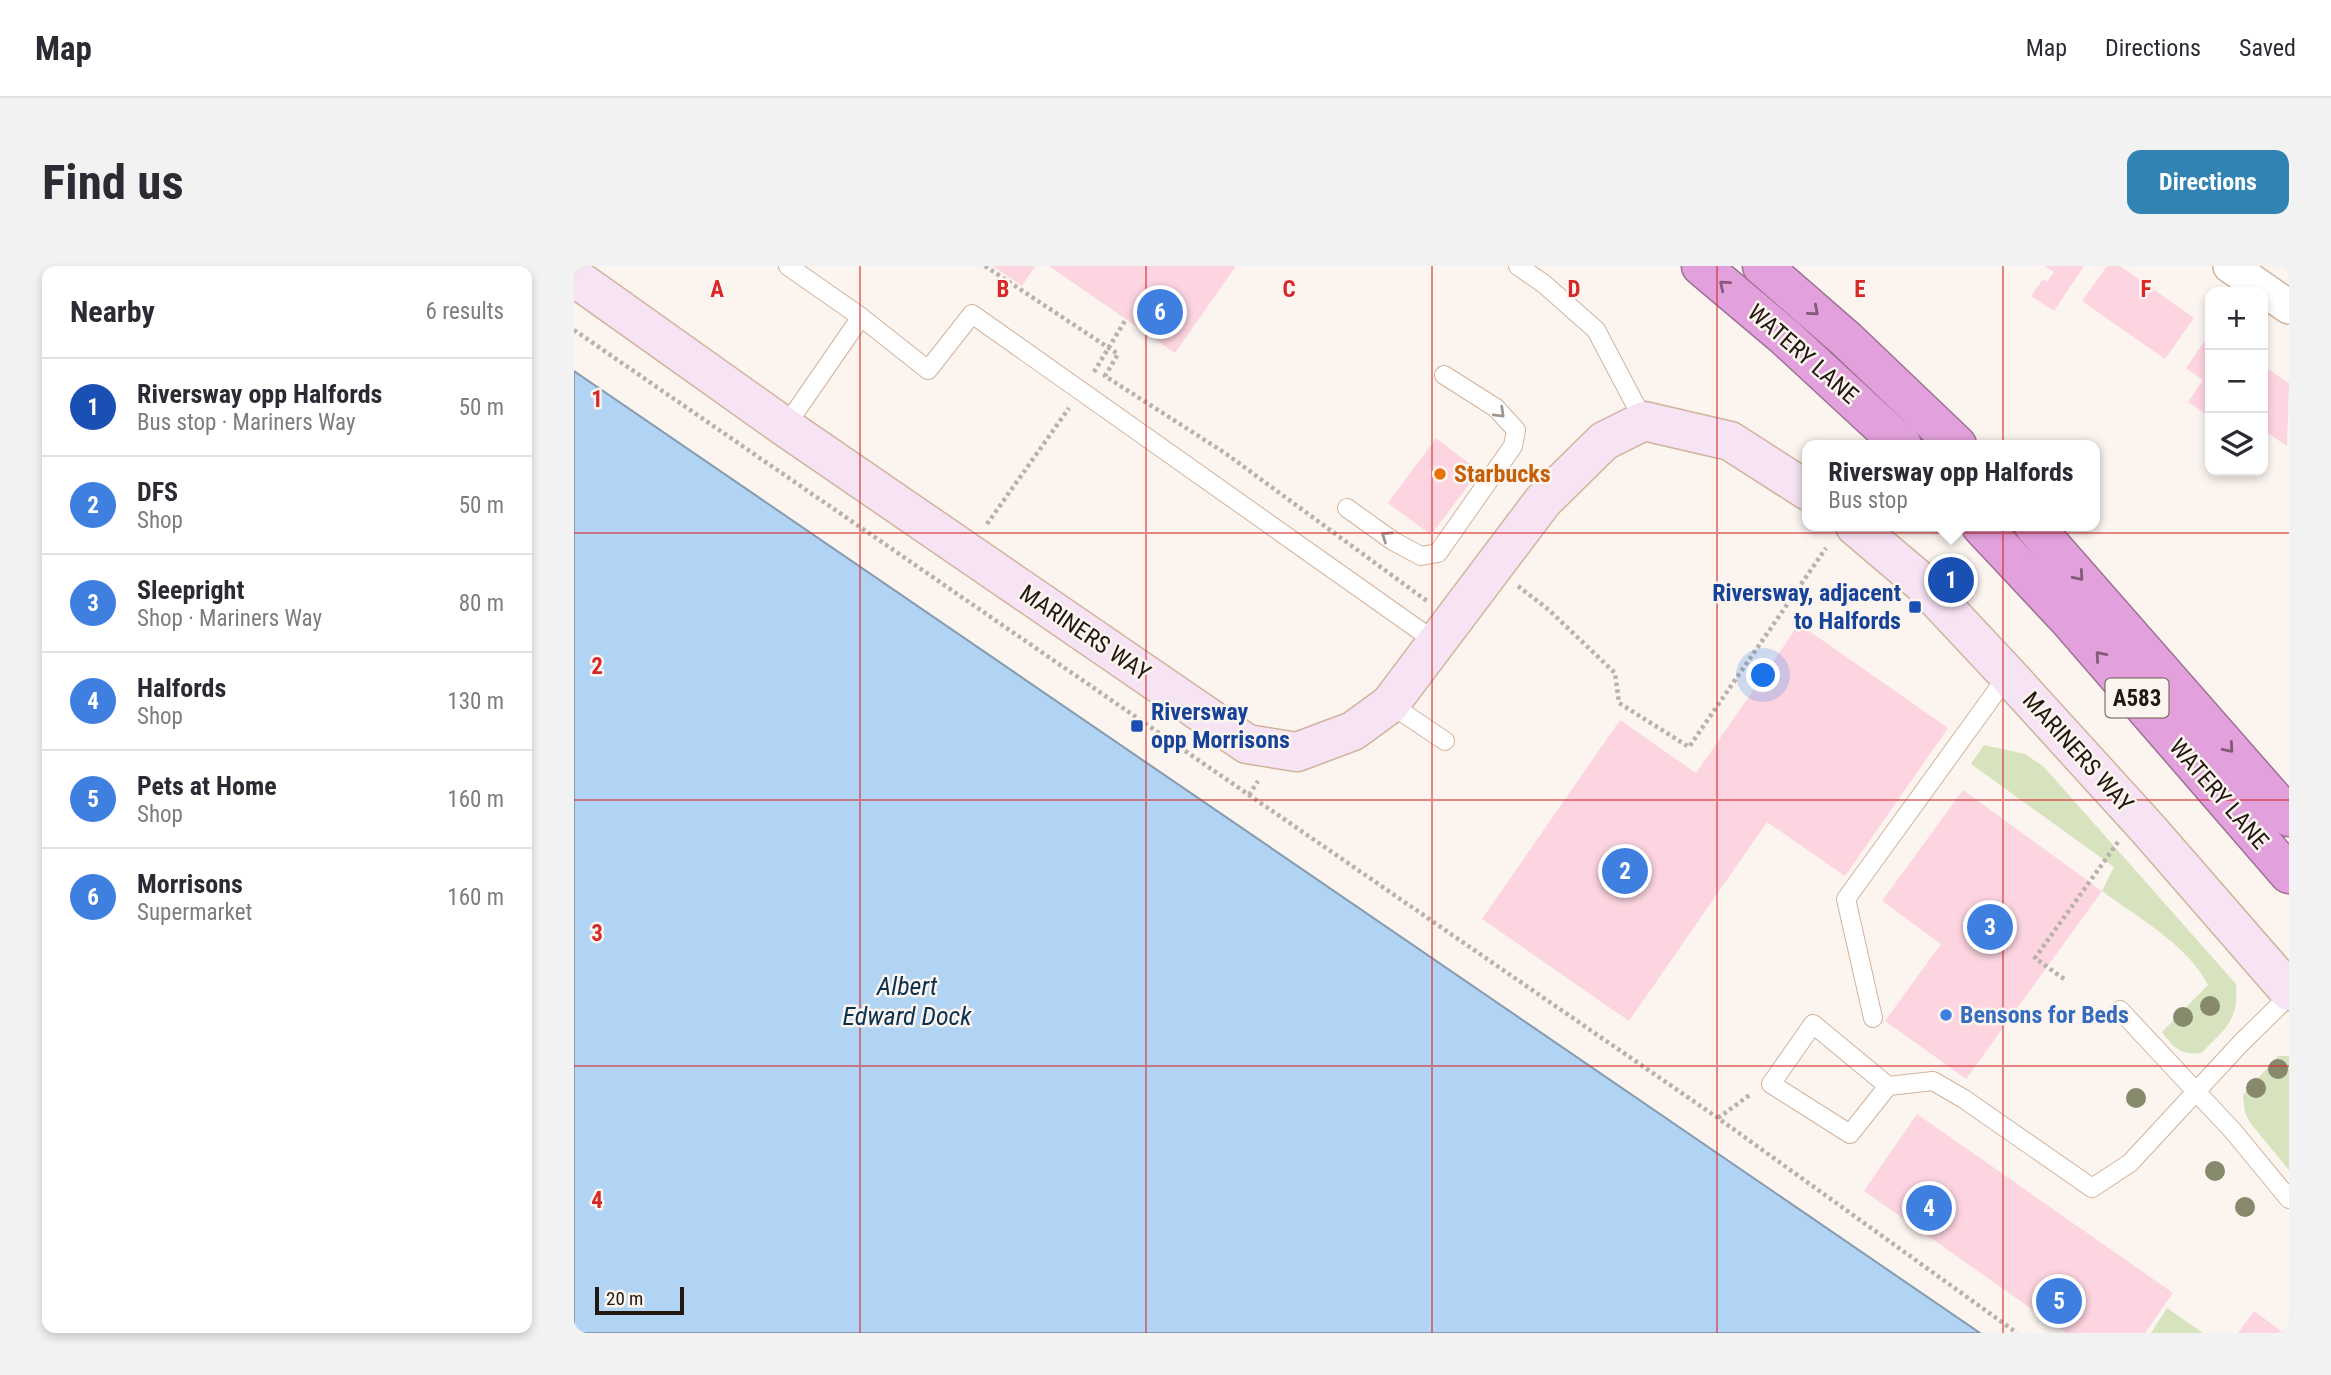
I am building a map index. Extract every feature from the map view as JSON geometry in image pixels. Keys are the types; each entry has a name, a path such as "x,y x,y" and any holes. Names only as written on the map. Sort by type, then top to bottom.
{"highway":[{"name":"WATERY LANE","path":"1701,266 1784,336 1897,440"},
{"name":"WATERY LANE","path":"1762,266 1847,340 1952,440"},
{"name":"WATERY LANE","path":"1986,531 2070,621 2289,874"},
{"name":"WATERY LANE","path":"2038,531 2289,817"}],"street":[{"path":"2230,266 2289,307"},
{"name":"MARINERS WAY","path":"574,278 785,427 1247,744 1297,751 1353,731 1390,704 1542,501 1604,441 1644,421"},
{"path":"1644,421 1730,442 1802,487"},
{"name":"MARINERS WAY","path":"1840,537 1922,582 2149,830 2289,991"}],"lane":[{"path":"788,266 861,317 928,370 972,314 1081,391 1445,631"},
{"path":"1518,266 1544,284 1596,330 1644,421"},
{"path":"785,427 861,317"},
{"path":"1347,508 1394,541 1421,556 1438,553 1446,544 1513,446 1516,430 1496,408 1444,375"},
{"path":"1873,1018 1846,899 2008,675"},
{"path":"1390,704 1445,741"},
{"path":"1888,1086 1850,1134 1771,1084 1813,1024 1888,1086 1933,1082 1965,1099 2092,1188 2130,1163 2241,1043 2289,996"},
{"path":"2120,1010 2197,1092 2289,1199"}],"path":[{"path":"985,266 1118,355 1105,376 1224,453 1445,631"},
{"path":"947,587 967,553 1109,350 1126,319"},
{"path":"574,330 1718,1118 2017,1333"},
{"path":"1493,565 1549,610 1615,673 1619,703 1689,747 1840,537"},
{"path":"2064,979 2035,958 2118,842"},
{"path":"1718,1118 1742,1098 1771,1084"}],"green space":[{"path":"1984,745 2025,754 2044,767 2236,984 2233,1016 2201,1053 2188,1053 2178,1049 2162,1032 2208,985 2199,970 2175,944 2102,891 2114,867 1971,764"},
{"path":"2278,1056 2289,1056 2289,1170 2251,1124 2245,1113 2243,1095"},
{"path":"2167,1308 2203,1333 2151,1333"}],"water":[{"name":"Albert Edward Dock","path":"574,371 1980,1333 574,1333"}],"building":[{"path":"993,266 1035,266 1022,286"},
{"path":"1049,266 1236,266 1175,353"},
{"path":"2045,266 2084,266 2054,311 2031,296 2043,279 2047,282 2054,272"},
{"path":"2107,266 2120,266 2194,318 2165,359 2082,301"},
{"path":"2205,340 2205,414 2188,402 2203,380 2186,368"},
{"path":"2268,369 2289,383 2287,446 2268,433"},
{"path":"1436,438 1479,471 1431,535 1388,503"},
{"path":"1799,624 1948,728 1845,876 1767,822 1629,1021 1482,919 1620,720 1696,773"},
{"path":"1963,790 2102,891 1966,1079 1885,1021 1941,944 1882,901"},
{"path":"1917,1114 2173,1293 2145,1333 2066,1333 1864,1191"},
{"path":"2254,1311 2284,1333 2238,1333"}],"place":[{"name":"Morrisons","path":"1160,312"},
{"name":"Starbucks","path":"1440,474"},
{"name":"Riversway opp Halfords","path":"1951,580"},
{"name":"Riversway, adjacent to Halfords","path":"1915,607"},
{"name":"Riversway opp Morrisons","path":"1137,726"},
{"name":"DFS","path":"1625,871"},
{"name":"Sleepright","path":"1990,927"},
{"name":"Bensons for Beds","path":"1946,1015"},
{"name":"Halfords","path":"1929,1208"},
{"name":"Pets at Home","path":"2059,1301"}]}
